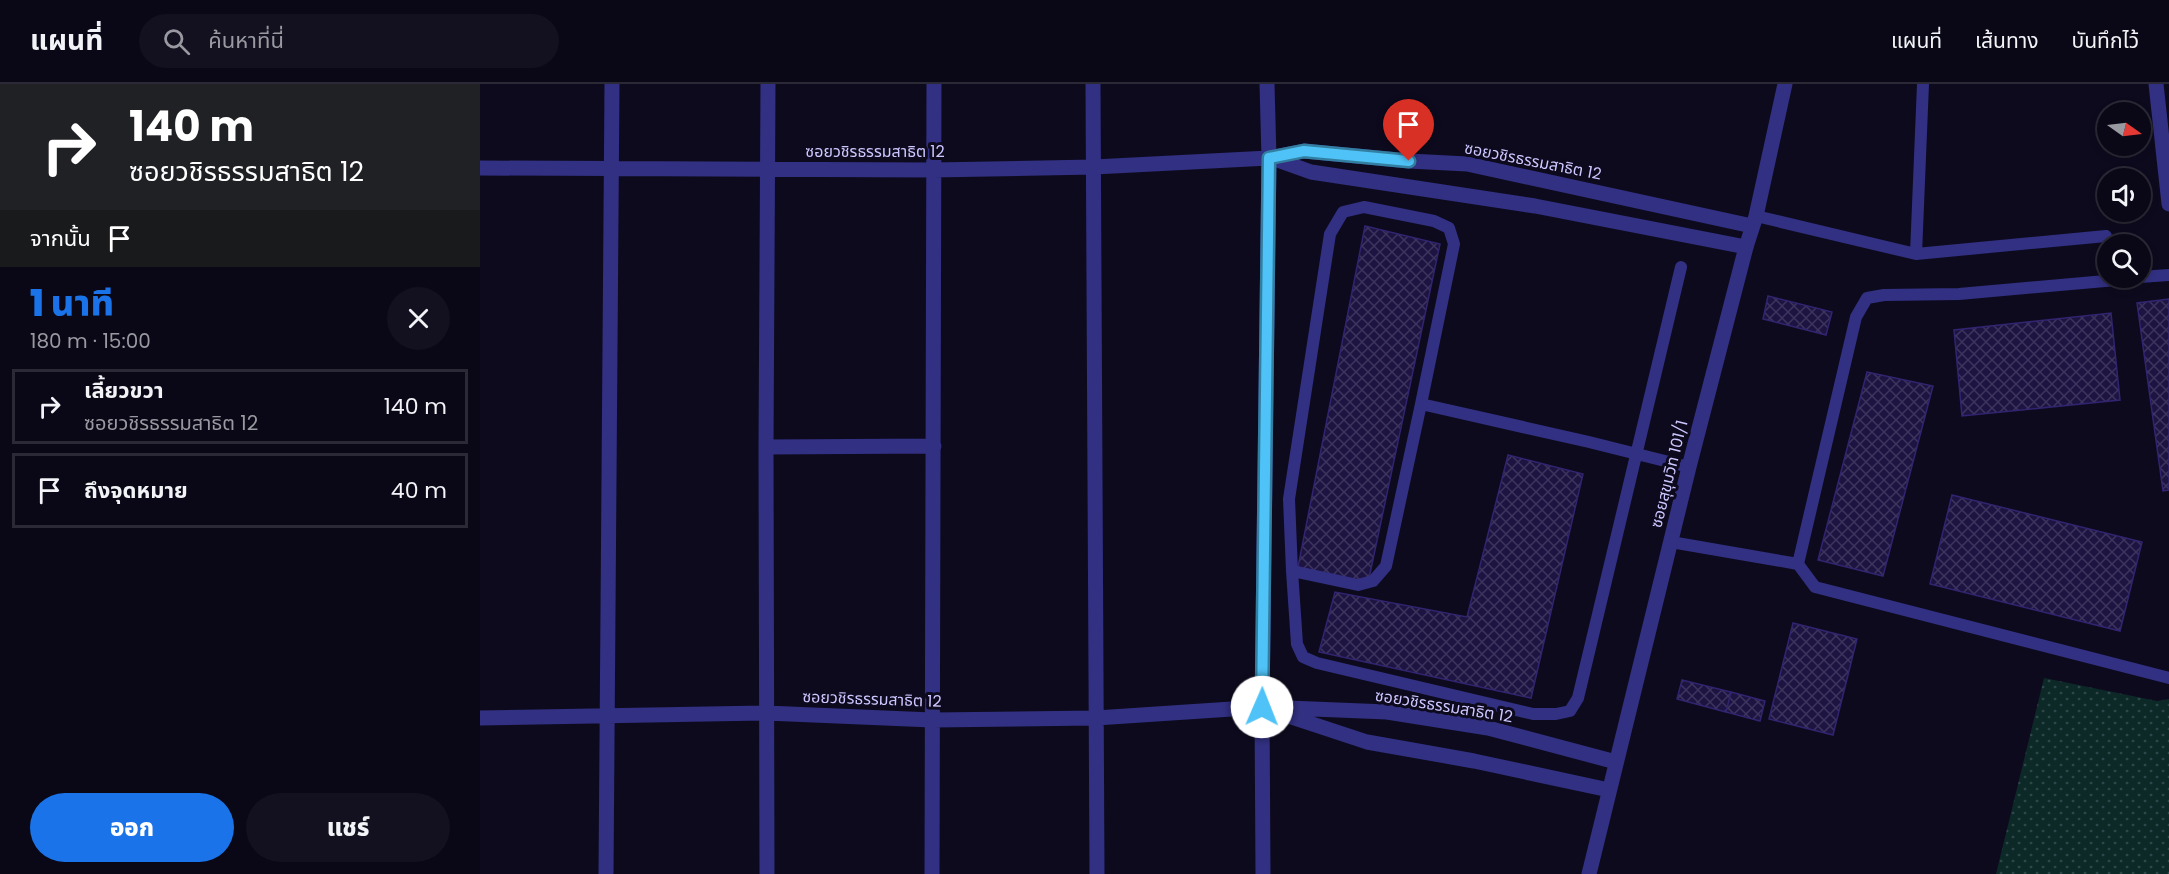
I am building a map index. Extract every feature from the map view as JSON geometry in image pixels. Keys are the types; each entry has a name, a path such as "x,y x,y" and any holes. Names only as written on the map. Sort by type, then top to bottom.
{"street":[{"path":"606,874 612,84"},
{"path":"767,874 768,84"},
{"path":"933,874 934,84"},
{"path":"1093,84 1097,874"},
{"path":"1263,874 1262,707 1269,158 1267,84"},
{"name":"ซอยสุขุมวิท 101/1","path":"1589,874 1689,467 1754,221 1785,84"},
{"path":"2156,84 2169,204"},
{"name":"ซอยวชิรธรรมสาธิต 12","path":"480,168 933,170 1269,158 1304,151 1467,164 1754,221"},
{"name":"ซอยวชิรธรรมสาธิต 12","path":"1269,158 1311,172 1535,206 1746,247"},
{"path":"766,447 934,446"},
{"name":"ซอยวชิรธรรมสาธิต 12","path":"1262,707 1366,742 1474,761 1609,790"},
{"name":"ซอยวชิรธรรมสาธิต 12","path":"480,718 766,713 932,720 1096,718 1262,707 1387,712 1488,728 1616,762"}],"lane":[{"path":"1916,254 1923,84"},
{"path":"1292,571 1358,585 1373,581 1386,566 1454,244 1449,228 1434,221 1364,207 1343,212 1330,234 1289,499 1292,571 1297,644 1303,657 1317,663 1533,714 1556,714 1570,711 1578,698 1681,267"},
{"path":"1754,221 1916,254 2097,237"},
{"path":"2151,276 2169,275"},
{"path":"1798,564 1856,318 1867,298 1884,295 1959,294 2097,281"},
{"path":"1421,404 1689,467"},
{"path":"1671,542 1798,564 1815,587 2169,678"}],"green space":[{"path":"2044,678 2157,701 2169,699 2169,874 1996,874"}],"building":[{"path":"1365,226 1440,244 1368,583 1298,567"},
{"path":"1768,296 1832,312 1826,335 1763,319"},
{"path":"2169,299 2169,490 2163,491 2137,303"},
{"path":"2111,313 2120,400 1962,416 1954,330"},
{"path":"1867,372 1933,386 1883,576 1818,560"},
{"path":"1508,455 1583,474 1531,698 1319,652 1335,592 1467,617"},
{"path":"1952,495 2142,542 2120,631 1930,584"},
{"path":"1793,623 1857,639 1833,735 1769,719"},
{"path":"1682,680 1731,692 1726,712 1677,699"},
{"path":"1731,692 1765,701 1760,721 1726,712"}],"route":[{"path":"1262,707 1269,158 1304,151 1409,161"}]}
